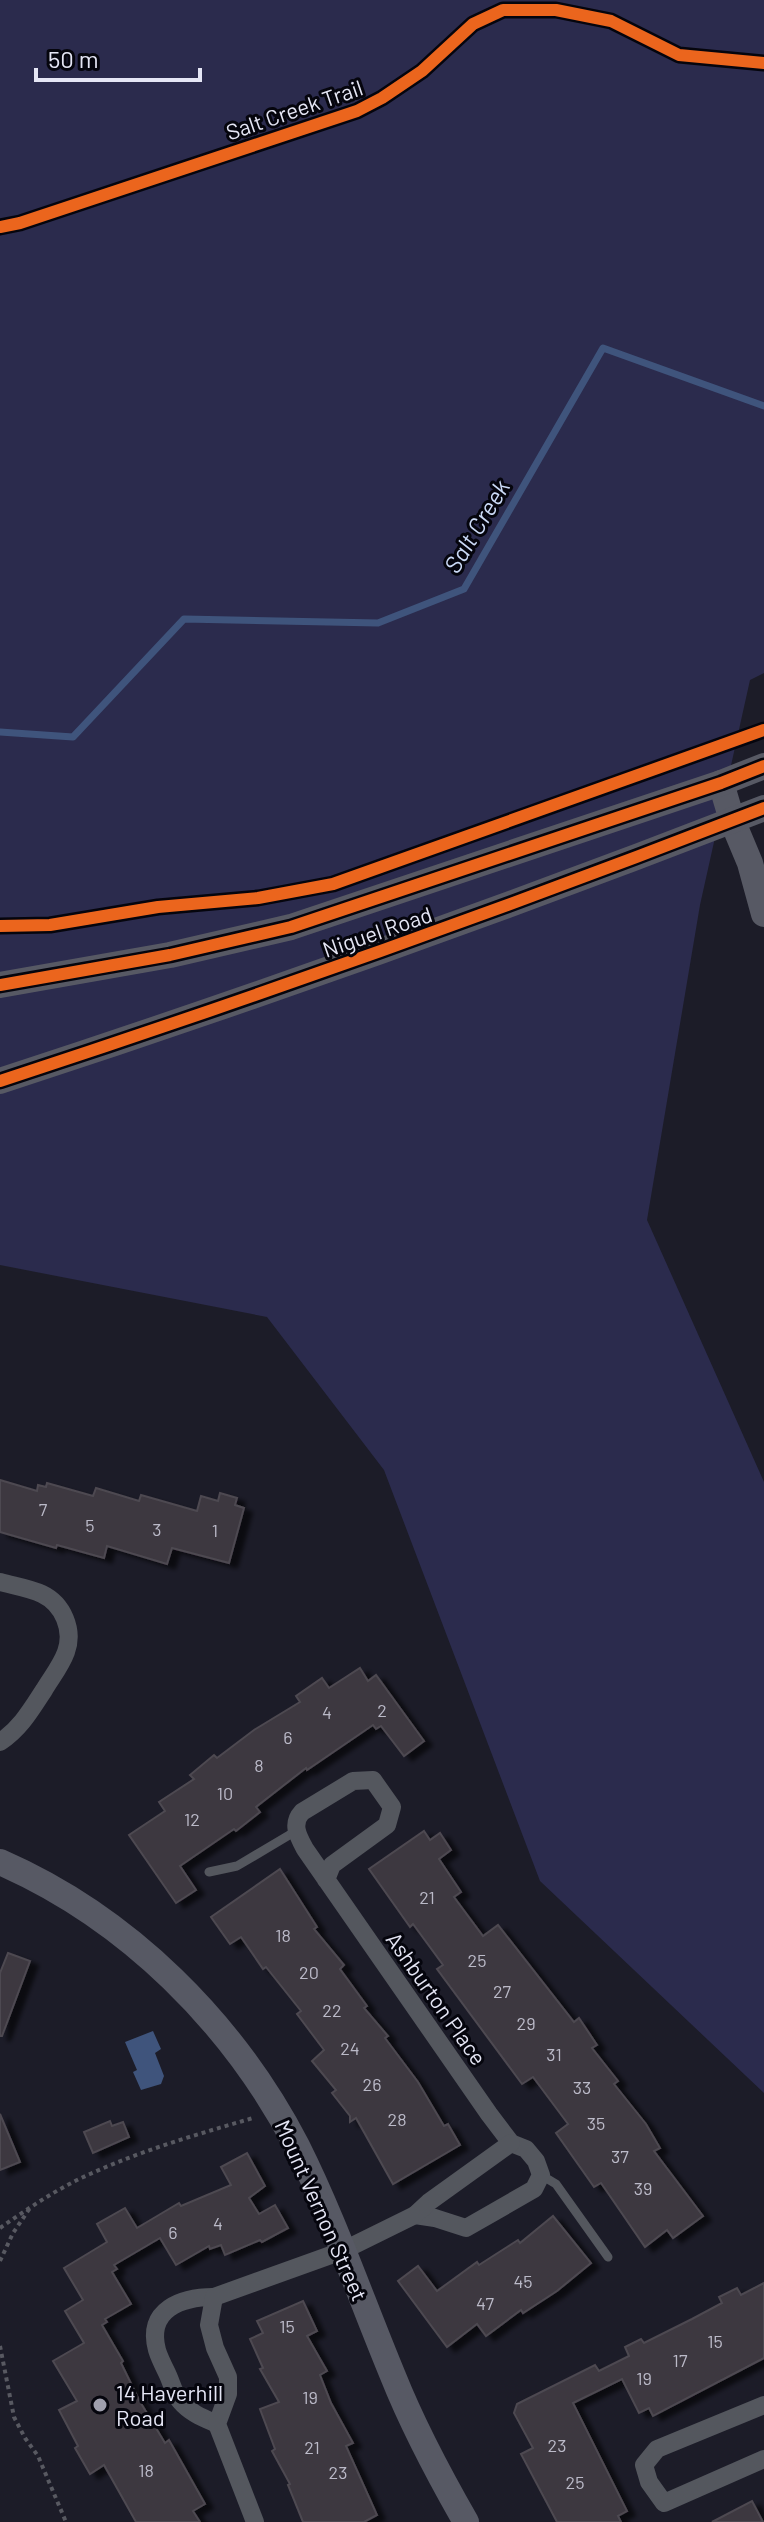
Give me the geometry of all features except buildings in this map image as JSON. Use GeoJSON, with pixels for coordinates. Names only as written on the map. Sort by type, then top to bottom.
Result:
{"type":"FeatureCollection","features":[{"type":"Feature","properties":{"kind":"main road","name":"Niguel Road"},"geometry":{"type":"LineString","coordinates":[[0,985],[170,955],[291,927],[764,766]]}},
{"type":"Feature","properties":{"kind":"main road"},"geometry":{"type":"LineString","coordinates":[[721,783],[750,863],[764,914]]}},
{"type":"Feature","properties":{"kind":"main road","name":"Niguel Road"},"geometry":{"type":"LineString","coordinates":[[0,1081],[196,1017],[415,939],[764,808]]}},
{"type":"Feature","properties":{"kind":"main road","name":"Mount Vernon Street"},"geometry":{"type":"LineString","coordinates":[[0,1862],[45,1884],[146,1954],[219,2028],[247,2065],[279,2113],[319,2194],[401,2393],[427,2450],[466,2522]]}},
{"type":"Feature","properties":{"kind":"street"},"geometry":{"type":"LineString","coordinates":[[0,1582],[45,1595],[53,1601],[64,1616],[68,1635],[66,1654],[27,1717],[0,1742]]}},
{"type":"Feature","properties":{"kind":"street"},"geometry":{"type":"LineString","coordinates":[[296,1831],[296,1818],[302,1812],[353,1781],[373,1780],[392,1807],[387,1825],[332,1865],[326,1880]]}},
{"type":"Feature","properties":{"kind":"street","name":"Ashburton Place"},"geometry":{"type":"LineString","coordinates":[[296,1831],[326,1880],[511,2143],[526,2149],[536,2161],[541,2175]]}},
{"type":"Feature","properties":{"kind":"street"},"geometry":{"type":"LineString","coordinates":[[217,2424],[196,2415],[179,2400],[156,2349],[155,2331],[161,2316],[174,2303],[192,2297],[214,2297],[342,2251],[415,2215],[511,2143]]}},
{"type":"Feature","properties":{"kind":"street"},"geometry":{"type":"LineString","coordinates":[[415,2215],[466,2228],[534,2189],[541,2175]]}},
{"type":"Feature","properties":{"kind":"street"},"geometry":{"type":"LineString","coordinates":[[214,2297],[209,2325],[228,2377],[228,2394],[217,2424],[255,2522]]}},
{"type":"Feature","properties":{"kind":"street"},"geometry":{"type":"LineString","coordinates":[[764,2405],[657,2449],[644,2465],[649,2482],[664,2503],[764,2459]]}},
{"type":"Feature","properties":{"kind":"lane"},"geometry":{"type":"LineString","coordinates":[[209,1872],[237,1866],[296,1831]]}},
{"type":"Feature","properties":{"kind":"lane"},"geometry":{"type":"LineString","coordinates":[[541,2175],[556,2184],[608,2257]]}},
{"type":"Feature","properties":{"kind":"path"},"geometry":{"type":"LineString","coordinates":[[0,2228],[31,2206],[88,2174],[176,2140],[256,2118]]}},
{"type":"Feature","properties":{"kind":"path"},"geometry":{"type":"LineString","coordinates":[[0,2261],[13,2233],[31,2206]]}},
{"type":"Feature","properties":{"kind":"path"},"geometry":{"type":"LineString","coordinates":[[0,2346],[14,2417],[38,2456],[66,2522]]}},
{"type":"Feature","properties":{"kind":"shaded area"},"geometry":{"type":"Polygon","coordinates":[[[0,0],[764,0],[764,673],[750,680],[700,905],[647,1220],[764,1482],[764,2093],[540,1881],[384,1470],[267,1317],[0,1265],[0,0]]]}},
{"type":"Feature","properties":{"kind":"water"},"geometry":{"type":"Polygon","coordinates":[[[153,2031],[161,2049],[155,2053],[164,2076],[161,2084],[141,2090],[133,2072],[137,2070],[125,2042],[153,2031]]]}},
{"type":"Feature","properties":{"kind":"waterway","name":"Salt Creek"},"geometry":{"type":"LineString","coordinates":[[0,732],[73,737],[184,619],[378,623],[464,589],[603,348],[764,406]]}},
{"type":"Feature","properties":{"kind":"cycle path","name":"Salt Creek Trail"},"geometry":{"type":"LineString","coordinates":[[0,227],[357,111],[422,71],[473,24],[503,10],[556,10],[611,21],[679,55],[764,63]]}},
{"type":"Feature","properties":{"kind":"cycle path"},"geometry":{"type":"LineString","coordinates":[[0,926],[50,925],[158,907],[258,898],[333,884],[764,730]]}},
{"type":"Feature","properties":{"kind":"cycle path"},"geometry":{"type":"LineString","coordinates":[[0,985],[170,955],[291,927],[764,766]]}},
{"type":"Feature","properties":{"kind":"cycle path"},"geometry":{"type":"LineString","coordinates":[[0,1081],[384,950],[764,808]]}},
{"type":"Feature","properties":{"kind":"place","name":"14 Haverhill Road"},"geometry":{"type":"Point","coordinates":[100,2405]}}]}
